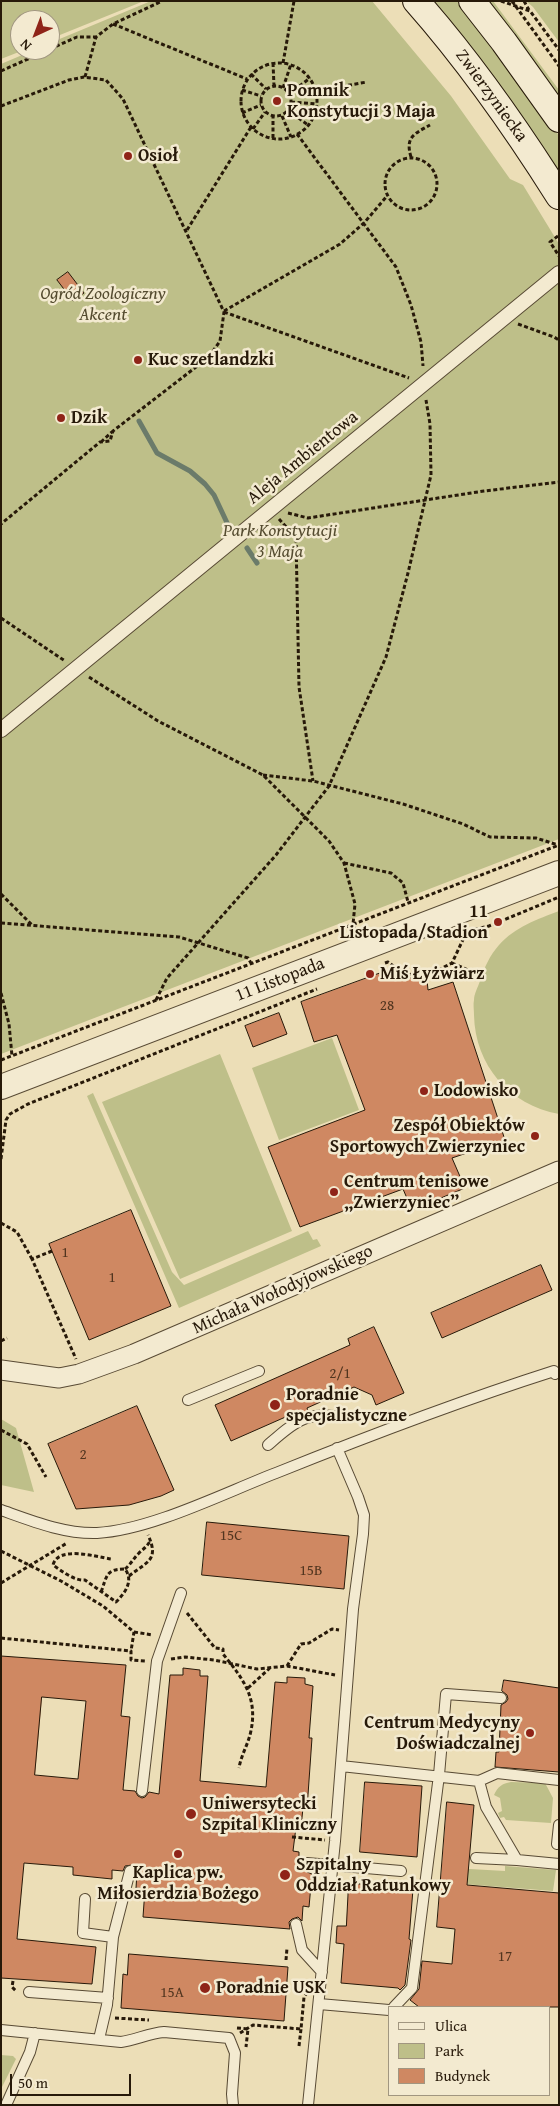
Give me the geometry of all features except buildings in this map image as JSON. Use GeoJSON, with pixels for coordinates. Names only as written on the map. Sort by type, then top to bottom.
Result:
{"type":"FeatureCollection","features":[{"type":"Feature","properties":{"kind":"main road","name":"Zwierzyniecka"},"geometry":{"type":"LineString","coordinates":[[416,1],[445,34],[491,93],[559,196]]}},
{"type":"Feature","properties":{"kind":"main road"},"geometry":{"type":"LineString","coordinates":[[472,1],[559,119]]}},
{"type":"Feature","properties":{"kind":"street","name":"Aleja Ambientowa"},"geometry":{"type":"LineString","coordinates":[[1,730],[559,273]]}},
{"type":"Feature","properties":{"kind":"street","name":"11 Listopada"},"geometry":{"type":"LineString","coordinates":[[1,1087],[559,873]]}},
{"type":"Feature","properties":{"kind":"street","name":"Michała Wołodyjowskiego"},"geometry":{"type":"LineString","coordinates":[[1,1370],[59,1378],[79,1374],[134,1354],[559,1171]]}},
{"type":"Feature","properties":{"kind":"lane"},"geometry":{"type":"LineString","coordinates":[[188,1400],[260,1371]]}},
{"type":"Feature","properties":{"kind":"lane"},"geometry":{"type":"LineString","coordinates":[[1,1510],[38,1524],[65,1530],[96,1533],[142,1525],[435,1410],[556,1371]]}},
{"type":"Feature","properties":{"kind":"lane"},"geometry":{"type":"LineString","coordinates":[[268,1445],[292,1425],[308,1417],[322,1414],[339,1417]]}},
{"type":"Feature","properties":{"kind":"lane"},"geometry":{"type":"LineString","coordinates":[[308,2105],[333,1865],[352,1631],[364,1515],[337,1448]]}},
{"type":"Feature","properties":{"kind":"lane"},"geometry":{"type":"LineString","coordinates":[[142,1791],[157,1661],[181,1593]]}},
{"type":"Feature","properties":{"kind":"lane"},"geometry":{"type":"LineString","coordinates":[[395,2006],[412,1988],[439,1775],[446,1694],[501,1698]]}},
{"type":"Feature","properties":{"kind":"lane"},"geometry":{"type":"LineString","coordinates":[[341,1766],[439,1775],[479,1781],[497,1773],[559,1780]]}},
{"type":"Feature","properties":{"kind":"lane"},"geometry":{"type":"LineString","coordinates":[[479,1781],[486,1807],[517,1860]]}},
{"type":"Feature","properties":{"kind":"lane"},"geometry":{"type":"LineString","coordinates":[[557,1844],[559,1825]]}},
{"type":"Feature","properties":{"kind":"lane"},"geometry":{"type":"LineString","coordinates":[[476,1858],[559,1864]]}},
{"type":"Feature","properties":{"kind":"lane"},"geometry":{"type":"LineString","coordinates":[[307,1863],[401,1871]]}},
{"type":"Feature","properties":{"kind":"lane"},"geometry":{"type":"LineString","coordinates":[[99,2040],[108,1998],[113,1937],[130,1871]]}},
{"type":"Feature","properties":{"kind":"lane"},"geometry":{"type":"LineString","coordinates":[[85,1899],[83,1933],[113,1937]]}},
{"type":"Feature","properties":{"kind":"lane"},"geometry":{"type":"LineString","coordinates":[[296,1924],[302,1950],[322,1972]]}},
{"type":"Feature","properties":{"kind":"lane"},"geometry":{"type":"LineString","coordinates":[[29,1992],[108,1998]]}},
{"type":"Feature","properties":{"kind":"lane"},"geometry":{"type":"LineString","coordinates":[[319,2004],[388,2010]]}},
{"type":"Feature","properties":{"kind":"lane"},"geometry":{"type":"LineString","coordinates":[[1,2030],[121,2042],[164,2032],[229,2038],[235,2053],[233,2105]]}},
{"type":"Feature","properties":{"kind":"lane"},"geometry":{"type":"LineString","coordinates":[[6,2105],[30,2052],[35,2033]]}},
{"type":"Feature","properties":{"kind":"path"},"geometry":{"type":"LineString","coordinates":[[84,77],[96,37],[113,24],[162,1]]}},
{"type":"Feature","properties":{"kind":"path"},"geometry":{"type":"LineString","coordinates":[[283,62],[294,1]]}},
{"type":"Feature","properties":{"kind":"path"},"geometry":{"type":"LineString","coordinates":[[501,1],[530,11]]}},
{"type":"Feature","properties":{"kind":"path"},"geometry":{"type":"LineString","coordinates":[[512,1],[559,66]]}},
{"type":"Feature","properties":{"kind":"path"},"geometry":{"type":"LineString","coordinates":[[524,1],[559,50]]}},
{"type":"Feature","properties":{"kind":"path"},"geometry":{"type":"LineString","coordinates":[[113,24],[247,78]]}},
{"type":"Feature","properties":{"kind":"path"},"geometry":{"type":"LineString","coordinates":[[60,45],[77,37],[96,37]]}},
{"type":"Feature","properties":{"kind":"path"},"geometry":{"type":"LineString","coordinates":[[1,71],[26,60]]}},
{"type":"Feature","properties":{"kind":"path"},"geometry":{"type":"LineString","coordinates":[[283,62],[298,68],[310,78],[316,91],[316,112],[308,125],[291,137],[273,138],[252,128],[242,113],[240,98],[247,78],[258,68],[273,63],[283,62]]}},
{"type":"Feature","properties":{"kind":"path"},"geometry":{"type":"LineString","coordinates":[[273,63],[274,86]]}},
{"type":"Feature","properties":{"kind":"path"},"geometry":{"type":"LineString","coordinates":[[283,88],[290,64]]}},
{"type":"Feature","properties":{"kind":"path"},"geometry":{"type":"LineString","coordinates":[[251,74],[266,89]]}},
{"type":"Feature","properties":{"kind":"path"},"geometry":{"type":"LineString","coordinates":[[1,106],[69,80],[84,77],[106,80],[123,99],[224,312],[220,340],[209,357],[113,431],[110,440],[100,442],[1,524]]}},
{"type":"Feature","properties":{"kind":"path"},"geometry":{"type":"LineString","coordinates":[[289,94],[310,78]]}},
{"type":"Feature","properties":{"kind":"path"},"geometry":{"type":"LineString","coordinates":[[316,91],[366,82]]}},
{"type":"Feature","properties":{"kind":"path"},"geometry":{"type":"LineString","coordinates":[[274,86],[283,88],[289,94],[291,102],[288,110],[282,116],[273,116],[265,112],[261,105],[261,96],[266,89],[274,86]]}},
{"type":"Feature","properties":{"kind":"path"},"geometry":{"type":"LineString","coordinates":[[242,90],[261,96]]}},
{"type":"Feature","properties":{"kind":"path"},"geometry":{"type":"LineString","coordinates":[[291,102],[317,104]]}},
{"type":"Feature","properties":{"kind":"path"},"geometry":{"type":"LineString","coordinates":[[242,113],[261,105]]}},
{"type":"Feature","properties":{"kind":"path"},"geometry":{"type":"LineString","coordinates":[[288,110],[308,125]]}},
{"type":"Feature","properties":{"kind":"path"},"geometry":{"type":"LineString","coordinates":[[187,231],[252,128],[265,112]]}},
{"type":"Feature","properties":{"kind":"path"},"geometry":{"type":"LineString","coordinates":[[273,116],[273,138]]}},
{"type":"Feature","properties":{"kind":"path"},"geometry":{"type":"LineString","coordinates":[[282,116],[291,137]]}},
{"type":"Feature","properties":{"kind":"path"},"geometry":{"type":"LineString","coordinates":[[411,157],[409,150],[410,140],[414,134],[430,125]]}},
{"type":"Feature","properties":{"kind":"path"},"geometry":{"type":"LineString","coordinates":[[156,1000],[167,978],[276,855],[329,786],[386,658],[431,475],[430,424],[421,342],[411,305],[396,267],[297,134]]}},
{"type":"Feature","properties":{"kind":"path"},"geometry":{"type":"LineString","coordinates":[[411,157],[428,164],[436,173],[438,185],[435,196],[428,206],[417,211],[405,210],[394,205],[387,196],[384,184],[387,172],[395,163],[411,157]]}},
{"type":"Feature","properties":{"kind":"path"},"geometry":{"type":"LineString","coordinates":[[224,312],[340,244],[364,223],[387,196]]}},
{"type":"Feature","properties":{"kind":"path"},"geometry":{"type":"LineString","coordinates":[[558,236],[550,242],[559,256]]}},
{"type":"Feature","properties":{"kind":"path"},"geometry":{"type":"LineString","coordinates":[[224,312],[424,383]]}},
{"type":"Feature","properties":{"kind":"path"},"geometry":{"type":"LineString","coordinates":[[503,318],[559,340]]}},
{"type":"Feature","properties":{"kind":"path"},"geometry":{"type":"LineString","coordinates":[[271,509],[308,518],[484,491],[559,482]]}},
{"type":"Feature","properties":{"kind":"path"},"geometry":{"type":"LineString","coordinates":[[271,509],[296,538],[299,687],[313,782]]}},
{"type":"Feature","properties":{"kind":"path"},"geometry":{"type":"LineString","coordinates":[[1,618],[158,721],[263,775],[329,841],[344,863],[355,904],[353,924],[362,948]]}},
{"type":"Feature","properties":{"kind":"path"},"geometry":{"type":"LineString","coordinates":[[1,1060],[559,845],[536,838],[490,837],[463,824],[402,804],[313,782],[263,775]]}},
{"type":"Feature","properties":{"kind":"path"},"geometry":{"type":"LineString","coordinates":[[344,863],[391,873],[403,884],[408,902]]}},
{"type":"Feature","properties":{"kind":"path"},"geometry":{"type":"LineString","coordinates":[[1,894],[32,925]]}},
{"type":"Feature","properties":{"kind":"path"},"geometry":{"type":"LineString","coordinates":[[379,964],[388,962],[412,975],[427,976],[452,963],[467,931],[489,926],[559,897]]}},
{"type":"Feature","properties":{"kind":"path"},"geometry":{"type":"LineString","coordinates":[[1,922],[179,937],[248,958],[252,963],[259,965]]}},
{"type":"Feature","properties":{"kind":"path"},"geometry":{"type":"LineString","coordinates":[[452,963],[468,970]]}},
{"type":"Feature","properties":{"kind":"path"},"geometry":{"type":"LineString","coordinates":[[1,1159],[3,1125],[10,1114],[28,1104],[318,988]]}},
{"type":"Feature","properties":{"kind":"path"},"geometry":{"type":"LineString","coordinates":[[1,993],[9,1024],[12,1056]]}},
{"type":"Feature","properties":{"kind":"path"},"geometry":{"type":"LineString","coordinates":[[1,1222],[17,1232],[32,1260],[76,1359]]}},
{"type":"Feature","properties":{"kind":"path"},"geometry":{"type":"LineString","coordinates":[[32,1260],[52,1251]]}},
{"type":"Feature","properties":{"kind":"path"},"geometry":{"type":"LineString","coordinates":[[1,1341],[7,1338]]}},
{"type":"Feature","properties":{"kind":"path"},"geometry":{"type":"LineString","coordinates":[[1,1430],[27,1444],[46,1477]]}},
{"type":"Feature","properties":{"kind":"path"},"geometry":{"type":"LineString","coordinates":[[1,1583],[86,1532]]}},
{"type":"Feature","properties":{"kind":"path"},"geometry":{"type":"LineString","coordinates":[[101,1592],[109,1573],[112,1570],[125,1569],[134,1562],[137,1556],[147,1548],[150,1540],[152,1556],[147,1564],[128,1576]]}},
{"type":"Feature","properties":{"kind":"path"},"geometry":{"type":"LineString","coordinates":[[1,1551],[103,1606],[134,1632],[165,1638]]}},
{"type":"Feature","properties":{"kind":"path"},"geometry":{"type":"LineString","coordinates":[[111,1559],[95,1555],[62,1555],[54,1561],[53,1565],[79,1581],[85,1580],[116,1602],[128,1589],[128,1576],[125,1569]]}},
{"type":"Feature","properties":{"kind":"path"},"geometry":{"type":"LineString","coordinates":[[175,1610],[190,1613],[215,1648],[223,1649],[223,1654],[248,1688],[252,1705],[250,1732],[239,1768]]}},
{"type":"Feature","properties":{"kind":"path"},"geometry":{"type":"LineString","coordinates":[[287,1666],[301,1644],[309,1643],[332,1629],[352,1631]]}},
{"type":"Feature","properties":{"kind":"path"},"geometry":{"type":"LineString","coordinates":[[134,1632],[131,1660],[157,1661],[186,1657],[257,1669],[287,1666],[310,1668],[349,1678]]}},
{"type":"Feature","properties":{"kind":"path"},"geometry":{"type":"LineString","coordinates":[[1,1638],[131,1651]]}},
{"type":"Feature","properties":{"kind":"path"},"geometry":{"type":"LineString","coordinates":[[248,1688],[270,1667]]}},
{"type":"Feature","properties":{"kind":"path"},"geometry":{"type":"LineString","coordinates":[[292,1837],[335,1841]]}},
{"type":"Feature","properties":{"kind":"path"},"geometry":{"type":"LineString","coordinates":[[286,1948],[286,1960]]}},
{"type":"Feature","properties":{"kind":"path"},"geometry":{"type":"LineString","coordinates":[[229,2038],[253,2025],[301,2029],[304,1997]]}},
{"type":"Feature","properties":{"kind":"green space"},"geometry":{"type":"Polygon","coordinates":[[[1,1],[144,1],[60,35],[60,10],[10,10],[10,55],[1,59],[1,1]]]}},
{"type":"Feature","properties":{"kind":"green space","name":"Park Konstytucji 3 Maja"},"geometry":{"type":"Polygon","coordinates":[[[151,1],[372,1],[451,96],[510,179],[523,185],[559,244],[559,839],[1,1054],[1,64],[10,60],[60,60],[60,39],[151,1]]]}},
{"type":"Feature","properties":{"kind":"green space"},"geometry":{"type":"Polygon","coordinates":[[[429,1],[459,1],[536,100],[559,136],[559,181],[429,1]]]}},
{"type":"Feature","properties":{"kind":"green space"},"geometry":{"type":"Polygon","coordinates":[[[485,1],[493,1],[559,90],[559,101],[485,1]]]}},
{"type":"Feature","properties":{"kind":"green space"},"geometry":{"type":"Polygon","coordinates":[[[526,1],[559,1],[559,42],[533,7],[526,1]]]}},
{"type":"Feature","properties":{"kind":"green space"},"geometry":{"type":"Polygon","coordinates":[[[559,911],[559,1114],[525,1102],[510,1092],[498,1080],[488,1066],[476,1033],[474,998],[485,967],[499,945],[519,928],[559,911]]]}},
{"type":"Feature","properties":{"kind":"green space"},"geometry":{"type":"Polygon","coordinates":[[[332,1038],[359,1110],[279,1140],[252,1068],[332,1038]]]}},
{"type":"Feature","properties":{"kind":"green space"},"geometry":{"type":"Polygon","coordinates":[[[220,1054],[292,1231],[180,1279],[102,1102],[220,1054]]]}},
{"type":"Feature","properties":{"kind":"green space"},"geometry":{"type":"Polygon","coordinates":[[[93,1093],[172,1272],[184,1285],[308,1231],[313,1240],[317,1239],[321,1246],[179,1308],[87,1096],[93,1093]]]}},
{"type":"Feature","properties":{"kind":"green space"},"geometry":{"type":"Polygon","coordinates":[[[1,1419],[16,1428],[34,1492],[1,1485],[1,1419]]]}},
{"type":"Feature","properties":{"kind":"green space"},"geometry":{"type":"Polygon","coordinates":[[[511,1782],[545,1783],[553,1798],[551,1823],[500,1818],[498,1813],[502,1811],[500,1798],[494,1795],[497,1789],[511,1782]]]}},
{"type":"Feature","properties":{"kind":"green space"},"geometry":{"type":"Polygon","coordinates":[[[505,1866],[556,1870],[553,1891],[451,1883],[452,1868],[505,1871],[505,1866]]]}},
{"type":"Feature","properties":{"kind":"green space"},"geometry":{"type":"Polygon","coordinates":[[[1,2055],[13,2056],[16,2059],[1,2089],[1,2055]]]}},
{"type":"Feature","properties":{"kind":"waterway"},"geometry":{"type":"LineString","coordinates":[[139,421],[157,453],[190,471],[205,484],[214,495],[229,527]]}},
{"type":"Feature","properties":{"kind":"waterway"},"geometry":{"type":"LineString","coordinates":[[247,548],[257,563]]}},
{"type":"Feature","properties":{"kind":"place","name":"Pomnik Konstytucji 3 Maja"},"geometry":{"type":"Point","coordinates":[277,101]}},
{"type":"Feature","properties":{"kind":"place","name":"Osioł"},"geometry":{"type":"Point","coordinates":[128,156]}},
{"type":"Feature","properties":{"kind":"place","name":"Kuc szetlandzki"},"geometry":{"type":"Point","coordinates":[138,360]}},
{"type":"Feature","properties":{"kind":"place","name":"Dzik"},"geometry":{"type":"Point","coordinates":[61,418]}},
{"type":"Feature","properties":{"kind":"place","name":"11 Listopada/Stadion"},"geometry":{"type":"Point","coordinates":[498,922]}},
{"type":"Feature","properties":{"kind":"place","name":"Miś Łyżwiarz"},"geometry":{"type":"Point","coordinates":[370,974]}},
{"type":"Feature","properties":{"kind":"place","name":"Lodowisko"},"geometry":{"type":"Point","coordinates":[424,1091]}},
{"type":"Feature","properties":{"kind":"place","name":"Zespół Obiektów Sportowych Zwierzyniec"},"geometry":{"type":"Point","coordinates":[535,1136]}},
{"type":"Feature","properties":{"kind":"place","name":"Centrum tenisowe „Zwierzyniec”"},"geometry":{"type":"Point","coordinates":[334,1192]}},
{"type":"Feature","properties":{"kind":"place","name":"Poradnie specjalistyczne"},"geometry":{"type":"Point","coordinates":[275,1405]}},
{"type":"Feature","properties":{"kind":"place","name":"Centrum Medycyny Doświadczalnej"},"geometry":{"type":"Point","coordinates":[530,1733]}},
{"type":"Feature","properties":{"kind":"place","name":"Uniwersytecki Szpital Kliniczny"},"geometry":{"type":"Point","coordinates":[191,1814]}},
{"type":"Feature","properties":{"kind":"place","name":"Kaplica pw. Miłosierdzia Bożego"},"geometry":{"type":"Point","coordinates":[178,1854]}},
{"type":"Feature","properties":{"kind":"place","name":"Szpitalny Oddział Ratunkowy"},"geometry":{"type":"Point","coordinates":[285,1875]}},
{"type":"Feature","properties":{"kind":"place","name":"Poradnie USK"},"geometry":{"type":"Point","coordinates":[205,1988]}},
{"type":"Feature","properties":{"kind":"park label","name":"Ogród Zoologiczny Akcent"},"geometry":{"type":"Point","coordinates":[103,304]}}]}
